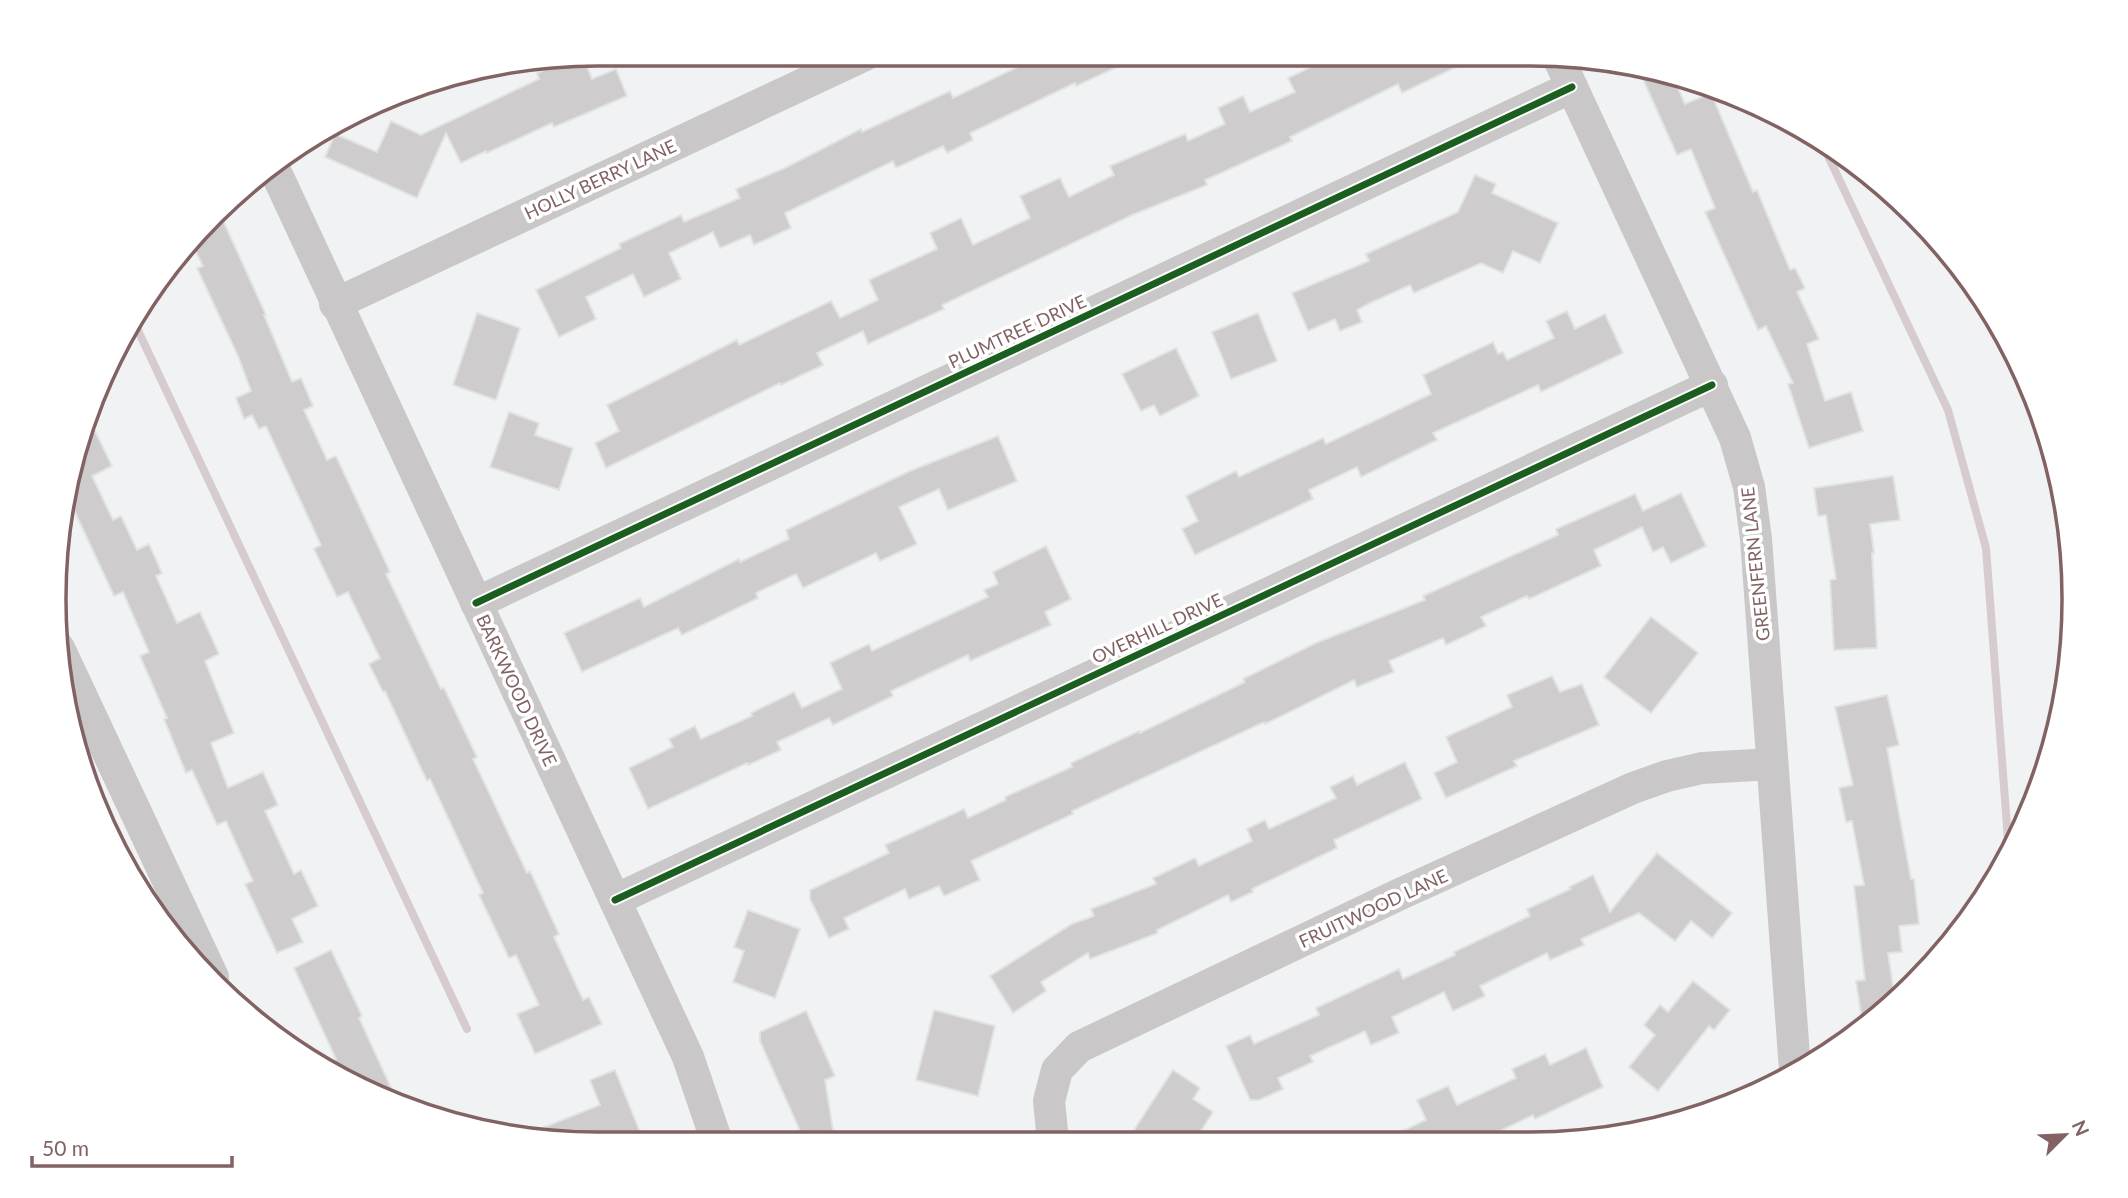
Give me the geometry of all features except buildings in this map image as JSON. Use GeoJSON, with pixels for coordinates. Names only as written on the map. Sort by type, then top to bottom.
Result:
{"type":"FeatureCollection","features":[{"type":"Feature","properties":{"kind":"street","name":"HOLLY BERRY LANE"},"geometry":{"type":"LineString","coordinates":[[335,304],[842,66]]}},
{"type":"Feature","properties":{"kind":"street","name":"GREENFERN LANE"},"geometry":{"type":"LineString","coordinates":[[1563,68],[1712,385],[1735,438],[1749,487],[1756,539],[1794,1060]]}},
{"type":"Feature","properties":{"kind":"street","name":"PLUMTREE DRIVE"},"geometry":{"type":"LineString","coordinates":[[476,603],[1572,87]]}},
{"type":"Feature","properties":{"kind":"street","name":"BARKWOOD DRIVE"},"geometry":{"type":"LineString","coordinates":[[277,175],[688,1057],[714,1132]]}},
{"type":"Feature","properties":{"kind":"street","name":"OVERHILL DRIVE"},"geometry":{"type":"LineString","coordinates":[[615,900],[1712,385]]}},
{"type":"Feature","properties":{"kind":"street"},"geometry":{"type":"LineString","coordinates":[[73,680],[202,953]]}},
{"type":"Feature","properties":{"kind":"street","name":"FRUITWOOD LANE"},"geometry":{"type":"LineString","coordinates":[[1052,1132],[1049,1101],[1057,1070],[1079,1047],[1633,788],[1702,768],[1772,764]]}},
{"type":"Feature","properties":{"kind":"waterway"},"geometry":{"type":"LineString","coordinates":[[1830,160],[1948,410],[1986,548],[2008,834]]}},
{"type":"Feature","properties":{"kind":"waterway"},"geometry":{"type":"LineString","coordinates":[[139,332],[467,1029]]}},
{"type":"Feature","properties":{"kind":"cycle path"},"geometry":{"type":"LineString","coordinates":[[476,603],[1572,87]]}},
{"type":"Feature","properties":{"kind":"cycle path"},"geometry":{"type":"LineString","coordinates":[[615,900],[1712,385]]}}]}
